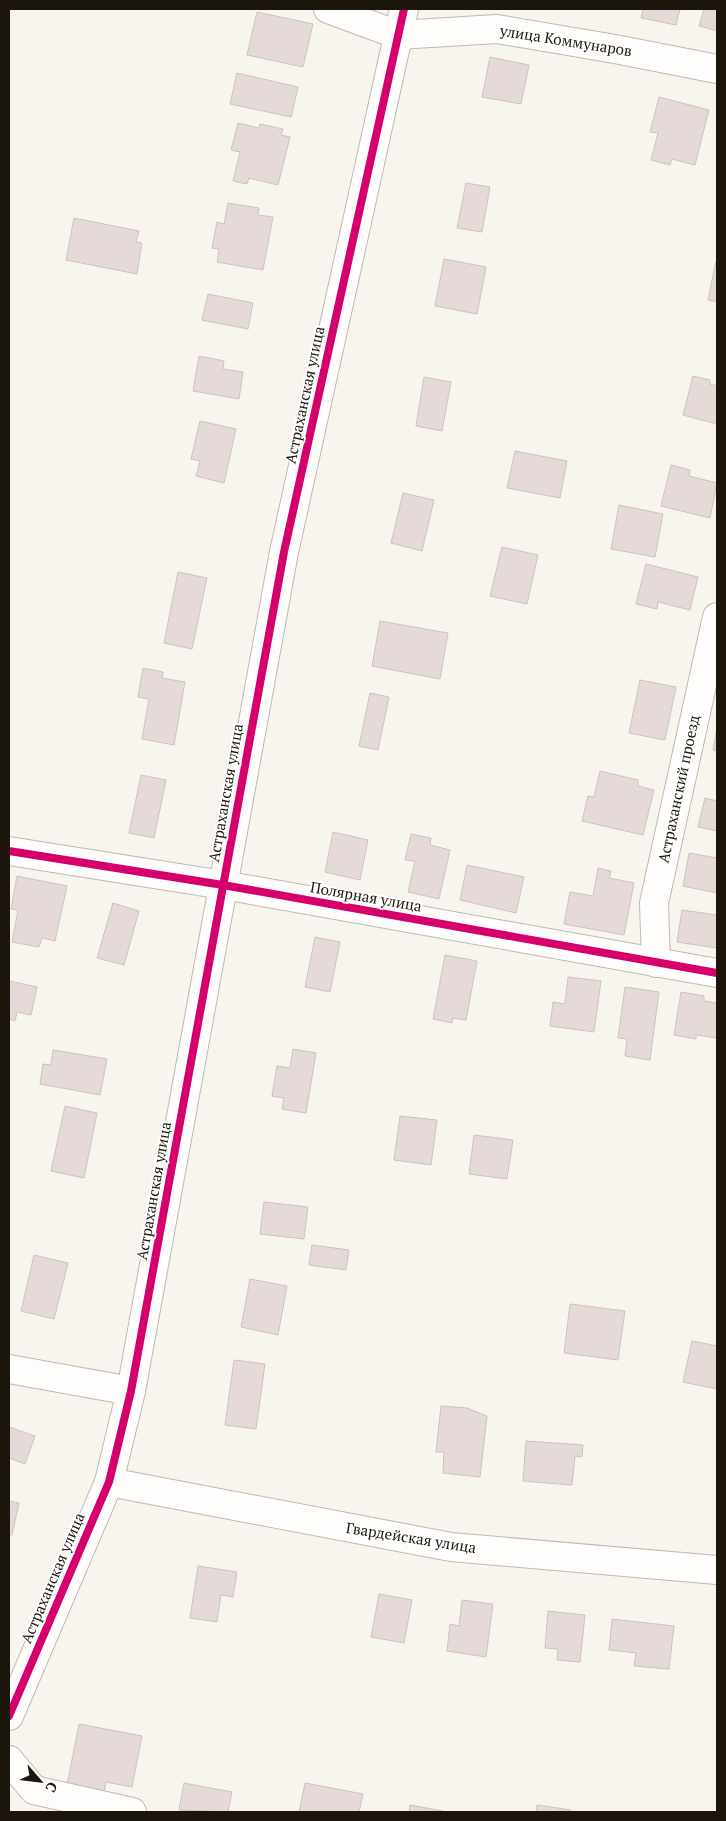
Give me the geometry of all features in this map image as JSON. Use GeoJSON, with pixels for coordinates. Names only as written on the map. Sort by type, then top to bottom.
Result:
{"type":"FeatureCollection","features":[{"type":"Feature","properties":{"kind":"street","name":"улица Коммунаров"},"geometry":{"type":"LineString","coordinates":[[328,9],[398,35],[497,29],[717,69]]}},
{"type":"Feature","properties":{"kind":"street","name":"Астраханская улица"},"geometry":{"type":"LineString","coordinates":[[9,1716],[109,1482],[131,1391],[284,552],[404,9]]}},
{"type":"Feature","properties":{"kind":"street","name":"Астраханский проезд"},"geometry":{"type":"LineString","coordinates":[[656,962],[654,903],[717,617]]}},
{"type":"Feature","properties":{"kind":"street","name":"Полярная улица"},"geometry":{"type":"LineString","coordinates":[[9,851],[223,885],[717,973]]}},
{"type":"Feature","properties":{"kind":"street"},"geometry":{"type":"LineString","coordinates":[[9,1369],[131,1391]]}},
{"type":"Feature","properties":{"kind":"street","name":"Гвардейская улица"},"geometry":{"type":"LineString","coordinates":[[109,1482],[451,1547],[717,1570]]}},
{"type":"Feature","properties":{"kind":"street"},"geometry":{"type":"LineString","coordinates":[[9,1760],[34,1790],[132,1812]]}},
{"type":"Feature","properties":{"kind":"building"},"geometry":{"type":"Polygon","coordinates":[[[643,9],[680,9],[676,25],[641,18],[643,9]]]}},
{"type":"Feature","properties":{"kind":"building"},"geometry":{"type":"Polygon","coordinates":[[[704,9],[717,9],[717,31],[699,26],[704,9]]]}},
{"type":"Feature","properties":{"kind":"building"},"geometry":{"type":"Polygon","coordinates":[[[257,12],[313,24],[303,67],[247,55],[257,12]]]}},
{"type":"Feature","properties":{"kind":"building"},"geometry":{"type":"Polygon","coordinates":[[[490,57],[529,65],[521,104],[482,97],[490,57]]]}},
{"type":"Feature","properties":{"kind":"building"},"geometry":{"type":"Polygon","coordinates":[[[237,73],[298,87],[291,117],[230,104],[237,73]]]}},
{"type":"Feature","properties":{"kind":"building"},"geometry":{"type":"Polygon","coordinates":[[[659,97],[709,110],[695,165],[672,159],[670,165],[651,160],[658,133],[650,132],[659,97]]]}},
{"type":"Feature","properties":{"kind":"building"},"geometry":{"type":"Polygon","coordinates":[[[238,123],[259,128],[260,124],[283,129],[281,135],[290,137],[278,185],[249,178],[247,184],[233,181],[240,152],[231,150],[238,123]]]}},
{"type":"Feature","properties":{"kind":"building"},"geometry":{"type":"Polygon","coordinates":[[[466,183],[490,187],[482,232],[457,228],[466,183]]]}},
{"type":"Feature","properties":{"kind":"building"},"geometry":{"type":"Polygon","coordinates":[[[228,203],[259,208],[258,215],[273,217],[263,270],[217,262],[219,249],[212,248],[217,222],[224,224],[228,203]]]}},
{"type":"Feature","properties":{"kind":"building"},"geometry":{"type":"Polygon","coordinates":[[[74,218],[139,231],[136,242],[142,243],[137,274],[66,260],[74,218]]]}},
{"type":"Feature","properties":{"kind":"building"},"geometry":{"type":"Polygon","coordinates":[[[444,259],[486,267],[477,314],[435,306],[444,259]]]}},
{"type":"Feature","properties":{"kind":"building"},"geometry":{"type":"Polygon","coordinates":[[[717,261],[717,302],[708,300],[717,261]]]}},
{"type":"Feature","properties":{"kind":"building"},"geometry":{"type":"Polygon","coordinates":[[[208,294],[253,303],[248,329],[202,320],[208,294]]]}},
{"type":"Feature","properties":{"kind":"building"},"geometry":{"type":"Polygon","coordinates":[[[199,356],[224,361],[223,369],[243,372],[239,399],[193,391],[199,356]]]}},
{"type":"Feature","properties":{"kind":"building"},"geometry":{"type":"Polygon","coordinates":[[[693,376],[710,380],[710,384],[717,386],[717,424],[683,415],[693,376]]]}},
{"type":"Feature","properties":{"kind":"building"},"geometry":{"type":"Polygon","coordinates":[[[424,377],[451,382],[442,431],[416,426],[424,377]]]}},
{"type":"Feature","properties":{"kind":"building"},"geometry":{"type":"Polygon","coordinates":[[[200,421],[236,429],[224,483],[196,476],[200,461],[191,459],[200,421]]]}},
{"type":"Feature","properties":{"kind":"building"},"geometry":{"type":"Polygon","coordinates":[[[515,451],[567,461],[560,498],[507,488],[515,451]]]}},
{"type":"Feature","properties":{"kind":"building"},"geometry":{"type":"Polygon","coordinates":[[[671,465],[690,470],[689,476],[717,483],[710,518],[661,506],[671,465]]]}},
{"type":"Feature","properties":{"kind":"building"},"geometry":{"type":"Polygon","coordinates":[[[403,493],[434,500],[422,551],[391,543],[403,493]]]}},
{"type":"Feature","properties":{"kind":"building"},"geometry":{"type":"Polygon","coordinates":[[[619,505],[663,514],[655,557],[611,549],[619,505]]]}},
{"type":"Feature","properties":{"kind":"building"},"geometry":{"type":"Polygon","coordinates":[[[502,547],[538,555],[527,604],[490,596],[502,547]]]}},
{"type":"Feature","properties":{"kind":"building"},"geometry":{"type":"Polygon","coordinates":[[[646,564],[698,577],[690,610],[658,602],[657,609],[636,604],[646,564]]]}},
{"type":"Feature","properties":{"kind":"building"},"geometry":{"type":"Polygon","coordinates":[[[178,572],[207,578],[192,649],[164,643],[178,572]]]}},
{"type":"Feature","properties":{"kind":"building"},"geometry":{"type":"Polygon","coordinates":[[[380,621],[448,633],[440,679],[372,666],[380,621]]]}},
{"type":"Feature","properties":{"kind":"building"},"geometry":{"type":"Polygon","coordinates":[[[143,668],[163,672],[162,678],[185,682],[174,745],[142,739],[149,699],[138,697],[143,668]]]}},
{"type":"Feature","properties":{"kind":"building"},"geometry":{"type":"Polygon","coordinates":[[[640,680],[676,687],[665,740],[629,733],[640,680]]]}},
{"type":"Feature","properties":{"kind":"building"},"geometry":{"type":"Polygon","coordinates":[[[370,693],[389,697],[378,750],[359,746],[370,693]]]}},
{"type":"Feature","properties":{"kind":"building"},"geometry":{"type":"Polygon","coordinates":[[[717,727],[717,751],[713,750],[717,727]]]}},
{"type":"Feature","properties":{"kind":"building"},"geometry":{"type":"Polygon","coordinates":[[[600,771],[638,780],[638,786],[654,790],[643,835],[582,821],[588,796],[594,797],[600,771]]]}},
{"type":"Feature","properties":{"kind":"building"},"geometry":{"type":"Polygon","coordinates":[[[141,775],[166,780],[154,838],[129,833],[141,775]]]}},
{"type":"Feature","properties":{"kind":"building"},"geometry":{"type":"Polygon","coordinates":[[[705,798],[717,801],[717,831],[698,827],[705,798]]]}},
{"type":"Feature","properties":{"kind":"building"},"geometry":{"type":"Polygon","coordinates":[[[333,832],[368,840],[360,880],[325,872],[333,832]]]}},
{"type":"Feature","properties":{"kind":"building"},"geometry":{"type":"Polygon","coordinates":[[[411,834],[431,838],[430,845],[450,850],[439,899],[408,892],[415,861],[405,860],[411,834]]]}},
{"type":"Feature","properties":{"kind":"building"},"geometry":{"type":"Polygon","coordinates":[[[689,853],[717,858],[717,893],[683,886],[689,853]]]}},
{"type":"Feature","properties":{"kind":"building"},"geometry":{"type":"Polygon","coordinates":[[[467,865],[524,877],[516,913],[460,900],[467,865]]]}},
{"type":"Feature","properties":{"kind":"building"},"geometry":{"type":"Polygon","coordinates":[[[598,868],[611,871],[609,878],[634,883],[624,935],[564,924],[570,892],[593,896],[598,868]]]}},
{"type":"Feature","properties":{"kind":"building"},"geometry":{"type":"Polygon","coordinates":[[[17,876],[67,886],[55,941],[42,938],[39,947],[12,942],[18,910],[11,909],[17,876]]]}},
{"type":"Feature","properties":{"kind":"building"},"geometry":{"type":"Polygon","coordinates":[[[113,903],[139,911],[124,965],[97,958],[113,903]]]}},
{"type":"Feature","properties":{"kind":"building"},"geometry":{"type":"Polygon","coordinates":[[[682,910],[717,915],[717,948],[677,942],[682,910]]]}},
{"type":"Feature","properties":{"kind":"building"},"geometry":{"type":"Polygon","coordinates":[[[315,937],[340,942],[330,992],[305,987],[315,937]]]}},
{"type":"Feature","properties":{"kind":"building"},"geometry":{"type":"Polygon","coordinates":[[[445,955],[477,961],[466,1020],[453,1018],[452,1023],[433,1019],[445,955]]]}},
{"type":"Feature","properties":{"kind":"building"},"geometry":{"type":"Polygon","coordinates":[[[568,977],[601,981],[594,1032],[550,1026],[553,1002],[565,1004],[568,977]]]}},
{"type":"Feature","properties":{"kind":"building"},"geometry":{"type":"Polygon","coordinates":[[[9,981],[37,987],[31,1015],[17,1012],[15,1021],[9,1019],[9,981]]]}},
{"type":"Feature","properties":{"kind":"building"},"geometry":{"type":"Polygon","coordinates":[[[625,987],[659,992],[650,1060],[625,1056],[627,1039],[618,1038],[625,987]]]}},
{"type":"Feature","properties":{"kind":"building"},"geometry":{"type":"Polygon","coordinates":[[[681,992],[704,996],[704,1001],[717,1003],[717,1038],[696,1035],[696,1039],[674,1035],[681,992]]]}},
{"type":"Feature","properties":{"kind":"building"},"geometry":{"type":"Polygon","coordinates":[[[293,1049],[316,1053],[306,1113],[282,1109],[284,1098],[272,1096],[277,1066],[290,1068],[293,1049]]]}},
{"type":"Feature","properties":{"kind":"building"},"geometry":{"type":"Polygon","coordinates":[[[53,1050],[107,1059],[100,1095],[40,1084],[43,1064],[51,1065],[53,1050]]]}},
{"type":"Feature","properties":{"kind":"building"},"geometry":{"type":"Polygon","coordinates":[[[65,1106],[97,1113],[84,1178],[51,1171],[65,1106]]]}},
{"type":"Feature","properties":{"kind":"building"},"geometry":{"type":"Polygon","coordinates":[[[400,1116],[437,1120],[431,1165],[394,1160],[400,1116]]]}},
{"type":"Feature","properties":{"kind":"building"},"geometry":{"type":"Polygon","coordinates":[[[474,1135],[513,1140],[507,1179],[469,1174],[474,1135]]]}},
{"type":"Feature","properties":{"kind":"building"},"geometry":{"type":"Polygon","coordinates":[[[264,1202],[308,1207],[304,1239],[260,1234],[264,1202]]]}},
{"type":"Feature","properties":{"kind":"building"},"geometry":{"type":"Polygon","coordinates":[[[312,1245],[349,1250],[346,1270],[309,1265],[312,1245]]]}},
{"type":"Feature","properties":{"kind":"building"},"geometry":{"type":"Polygon","coordinates":[[[34,1255],[68,1263],[54,1319],[21,1311],[34,1255]]]}},
{"type":"Feature","properties":{"kind":"building"},"geometry":{"type":"Polygon","coordinates":[[[250,1279],[287,1286],[278,1335],[241,1327],[250,1279]]]}},
{"type":"Feature","properties":{"kind":"building"},"geometry":{"type":"Polygon","coordinates":[[[570,1304],[625,1311],[618,1360],[564,1353],[570,1304]]]}},
{"type":"Feature","properties":{"kind":"building"},"geometry":{"type":"Polygon","coordinates":[[[692,1341],[717,1346],[717,1389],[683,1382],[692,1341]]]}},
{"type":"Feature","properties":{"kind":"building"},"geometry":{"type":"Polygon","coordinates":[[[234,1360],[265,1364],[256,1429],[225,1425],[234,1360]]]}},
{"type":"Feature","properties":{"kind":"building"},"geometry":{"type":"Polygon","coordinates":[[[441,1406],[467,1408],[487,1416],[480,1477],[443,1473],[444,1452],[436,1452],[441,1406]]]}},
{"type":"Feature","properties":{"kind":"building"},"geometry":{"type":"Polygon","coordinates":[[[9,1427],[35,1436],[25,1464],[9,1458],[9,1427]]]}},
{"type":"Feature","properties":{"kind":"building"},"geometry":{"type":"Polygon","coordinates":[[[526,1441],[583,1445],[582,1457],[575,1456],[572,1485],[523,1481],[526,1441]]]}},
{"type":"Feature","properties":{"kind":"building"},"geometry":{"type":"Polygon","coordinates":[[[9,1501],[19,1503],[12,1535],[9,1535],[9,1501]]]}},
{"type":"Feature","properties":{"kind":"building"},"geometry":{"type":"Polygon","coordinates":[[[198,1566],[237,1572],[233,1597],[221,1595],[217,1622],[190,1618],[198,1566]]]}},
{"type":"Feature","properties":{"kind":"building"},"geometry":{"type":"Polygon","coordinates":[[[379,1594],[412,1600],[404,1643],[371,1637],[379,1594]]]}},
{"type":"Feature","properties":{"kind":"building"},"geometry":{"type":"Polygon","coordinates":[[[462,1600],[493,1604],[486,1657],[447,1651],[450,1624],[459,1626],[462,1600]]]}},
{"type":"Feature","properties":{"kind":"building"},"geometry":{"type":"Polygon","coordinates":[[[548,1611],[585,1615],[580,1662],[557,1660],[558,1649],[545,1648],[548,1611]]]}},
{"type":"Feature","properties":{"kind":"building"},"geometry":{"type":"Polygon","coordinates":[[[612,1619],[674,1626],[669,1669],[634,1666],[636,1653],[609,1650],[612,1619]]]}},
{"type":"Feature","properties":{"kind":"building"},"geometry":{"type":"Polygon","coordinates":[[[79,1724],[142,1736],[132,1787],[106,1782],[104,1792],[67,1785],[79,1724]]]}},
{"type":"Feature","properties":{"kind":"building"},"geometry":{"type":"Polygon","coordinates":[[[184,1783],[232,1792],[228,1812],[179,1810],[184,1783]]]}},
{"type":"Feature","properties":{"kind":"building"},"geometry":{"type":"Polygon","coordinates":[[[305,1783],[363,1794],[359,1812],[299,1812],[305,1783]]]}},
{"type":"Feature","properties":{"kind":"building"},"geometry":{"type":"Polygon","coordinates":[[[410,1805],[443,1811],[443,1812],[409,1812],[410,1805]]]}},
{"type":"Feature","properties":{"kind":"building"},"geometry":{"type":"Polygon","coordinates":[[[537,1805],[571,1810],[571,1812],[536,1812],[537,1805]]]}},
{"type":"Feature","properties":{"kind":"cycle path"},"geometry":{"type":"LineString","coordinates":[[9,1716],[109,1482],[131,1391],[284,552],[404,9]]}},
{"type":"Feature","properties":{"kind":"cycle path"},"geometry":{"type":"LineString","coordinates":[[9,851],[223,885],[717,973]]}}]}
